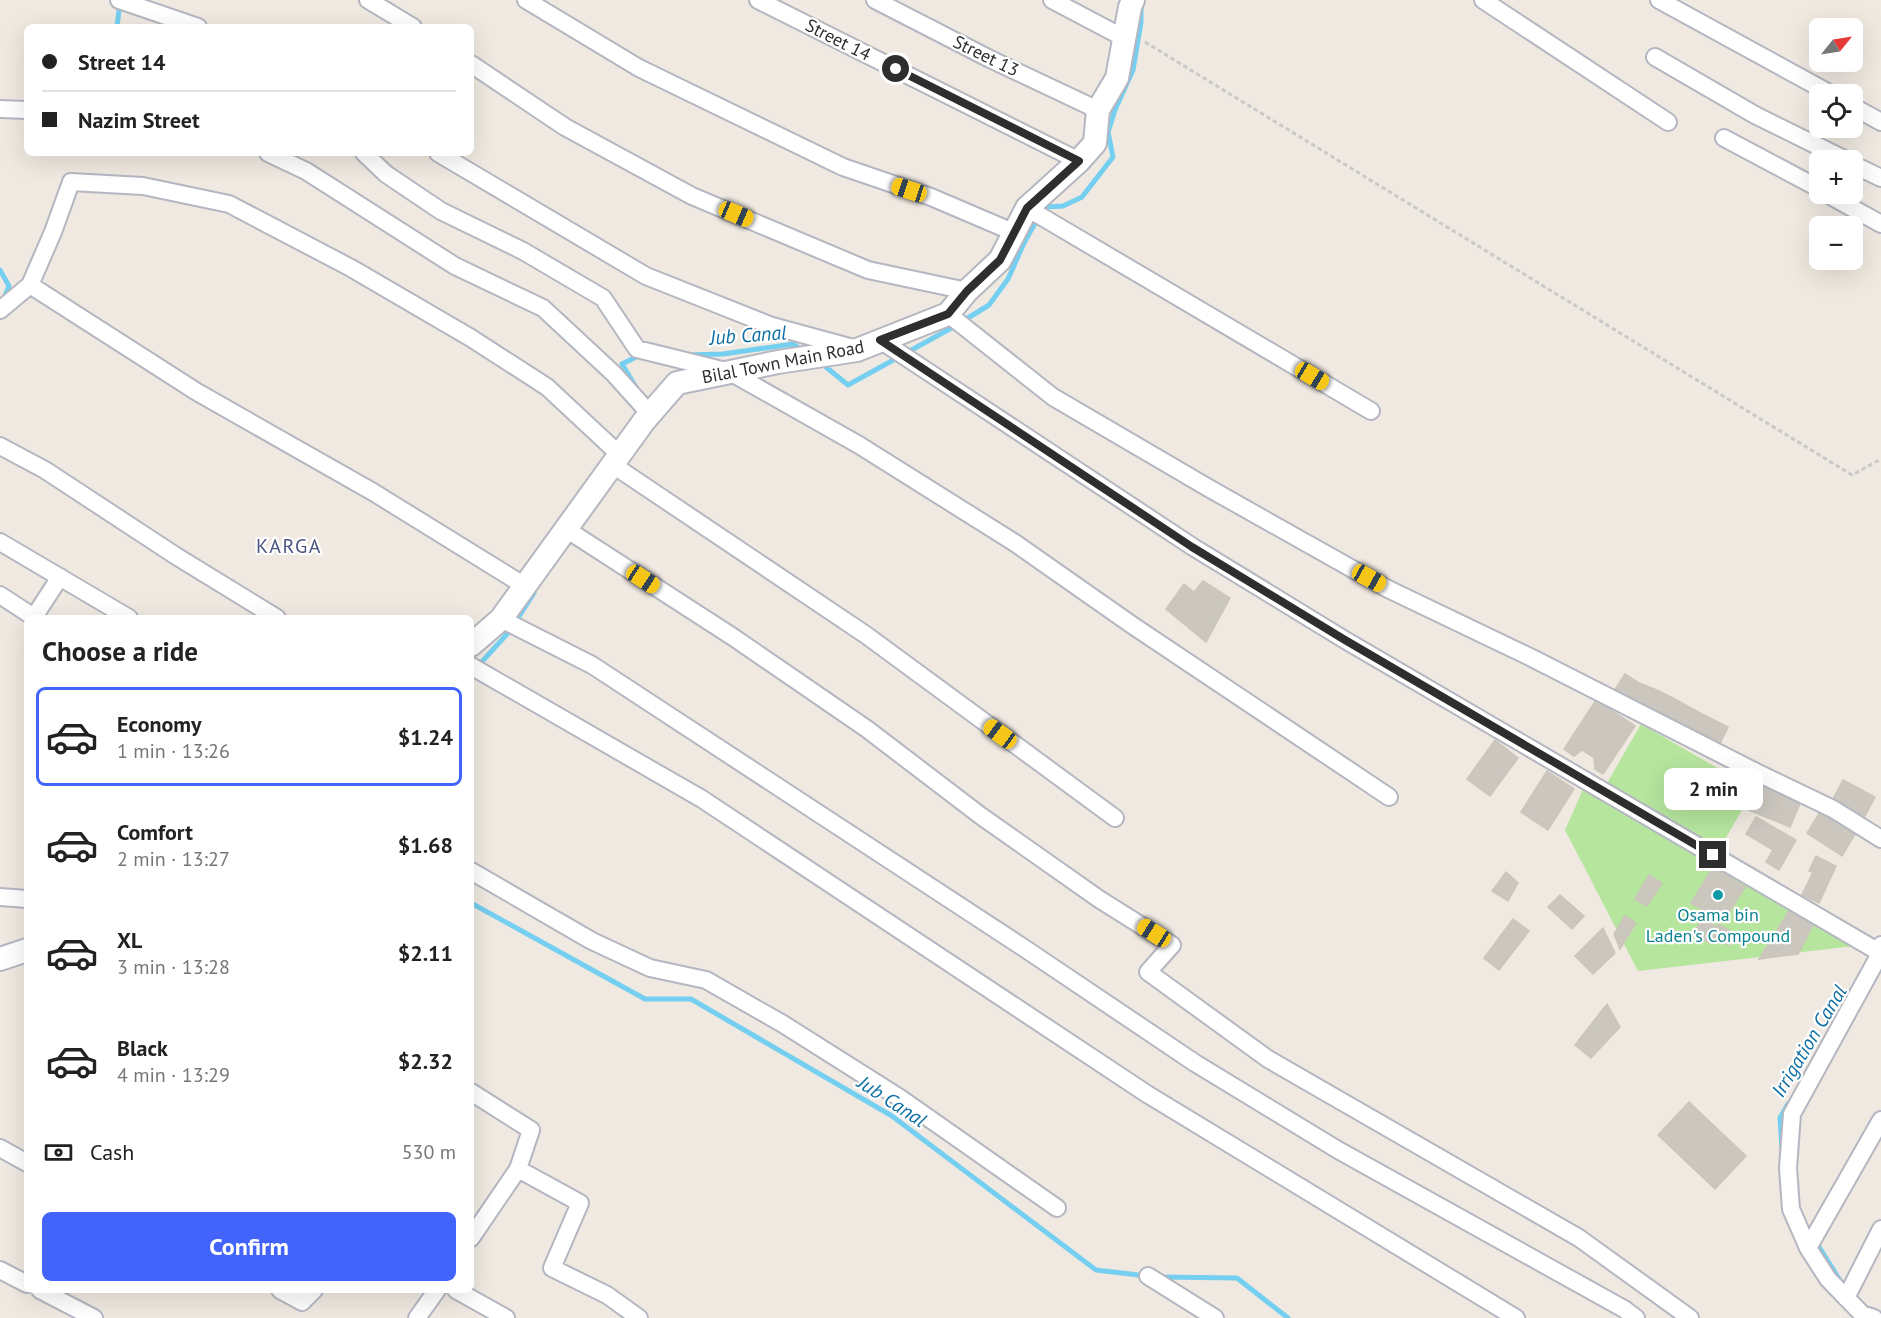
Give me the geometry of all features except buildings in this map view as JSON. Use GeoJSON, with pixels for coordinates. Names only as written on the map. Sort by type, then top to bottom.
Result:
{"type":"FeatureCollection","features":[{"type":"Feature","properties":{"kind":"street"},"geometry":{"type":"LineString","coordinates":[[119,0],[189,24]]}},
{"type":"Feature","properties":{"kind":"street"},"geometry":{"type":"LineString","coordinates":[[368,0],[408,24]]}},
{"type":"Feature","properties":{"kind":"street"},"geometry":{"type":"LineString","coordinates":[[526,0],[639,68],[843,167],[931,197],[1013,232]]}},
{"type":"Feature","properties":{"kind":"street","name":"Street 14"},"geometry":{"type":"LineString","coordinates":[[758,0],[1079,161]]}},
{"type":"Feature","properties":{"kind":"street","name":"Street 13"},"geometry":{"type":"LineString","coordinates":[[874,0],[990,59],[1098,110]]}},
{"type":"Feature","properties":{"kind":"street"},"geometry":{"type":"LineString","coordinates":[[1052,0],[1125,34]]}},
{"type":"Feature","properties":{"kind":"street","name":"Bilal Town Main Road"},"geometry":{"type":"LineString","coordinates":[[474,642],[501,619],[650,414],[677,383],[778,362],[857,350],[948,314],[967,291],[1000,260],[1027,208],[1079,161],[1095,143],[1098,110],[1117,78],[1133,0]]}},
{"type":"Feature","properties":{"kind":"street"},"geometry":{"type":"LineString","coordinates":[[1483,0],[1668,122]]}},
{"type":"Feature","properties":{"kind":"street"},"geometry":{"type":"LineString","coordinates":[[1659,0],[1813,84]]}},
{"type":"Feature","properties":{"kind":"street"},"geometry":{"type":"LineString","coordinates":[[1655,57],[1755,115],[1826,150]]}},
{"type":"Feature","properties":{"kind":"street"},"geometry":{"type":"LineString","coordinates":[[474,66],[566,127],[692,196],[868,270],[967,291]]}},
{"type":"Feature","properties":{"kind":"street"},"geometry":{"type":"LineString","coordinates":[[0,109],[24,110]]}},
{"type":"Feature","properties":{"kind":"street"},"geometry":{"type":"LineString","coordinates":[[1863,112],[1881,122]]}},
{"type":"Feature","properties":{"kind":"street"},"geometry":{"type":"LineString","coordinates":[[1724,138],[1809,183]]}},
{"type":"Feature","properties":{"kind":"street"},"geometry":{"type":"LineString","coordinates":[[274,156],[306,171],[455,266],[543,308],[614,374],[650,414]]}},
{"type":"Feature","properties":{"kind":"street"},"geometry":{"type":"LineString","coordinates":[[367,156],[386,174],[441,211],[523,251],[603,298],[637,349],[730,372],[859,445],[1015,543],[1132,625],[1389,797]]}},
{"type":"Feature","properties":{"kind":"street"},"geometry":{"type":"LineString","coordinates":[[443,156],[646,276],[772,326],[857,350]]}},
{"type":"Feature","properties":{"kind":"street"},"geometry":{"type":"LineString","coordinates":[[1863,169],[1881,178]]}},
{"type":"Feature","properties":{"kind":"street"},"geometry":{"type":"LineString","coordinates":[[0,310],[30,285],[53,232],[70,182],[143,186],[229,204],[351,268],[481,344],[547,387],[616,460],[866,635],[1115,818]]}},
{"type":"Feature","properties":{"kind":"street"},"geometry":{"type":"LineString","coordinates":[[1845,204],[1881,224]]}},
{"type":"Feature","properties":{"kind":"street"},"geometry":{"type":"LineString","coordinates":[[1027,208],[1371,411]]}},
{"type":"Feature","properties":{"kind":"street"},"geometry":{"type":"LineString","coordinates":[[30,285],[197,392],[373,492],[525,586]]}},
{"type":"Feature","properties":{"kind":"street"},"geometry":{"type":"LineString","coordinates":[[948,314],[1053,397],[1212,490],[1388,589],[1530,657],[1833,809],[1881,839]]}},
{"type":"Feature","properties":{"kind":"street"},"geometry":{"type":"LineString","coordinates":[[880,340],[1203,553],[1345,640],[1880,949],[1792,1114],[1788,1168],[1791,1209],[1809,1248],[1828,1279],[1862,1314],[1874,1318],[1881,1307]]}},
{"type":"Feature","properties":{"kind":"street"},"geometry":{"type":"LineString","coordinates":[[0,446],[45,470],[176,556],[272,615]]}},
{"type":"Feature","properties":{"kind":"street"},"geometry":{"type":"LineString","coordinates":[[566,529],[733,637],[867,729],[981,816],[1099,899],[1172,945],[1148,972],[1268,1059],[1579,1238],[1690,1318]]}},
{"type":"Feature","properties":{"kind":"street"},"geometry":{"type":"LineString","coordinates":[[0,542],[124,615]]}},
{"type":"Feature","properties":{"kind":"street"},"geometry":{"type":"LineString","coordinates":[[37,615],[60,577]]}},
{"type":"Feature","properties":{"kind":"street"},"geometry":{"type":"LineString","coordinates":[[0,595],[30,615]]}},
{"type":"Feature","properties":{"kind":"street"},"geometry":{"type":"LineString","coordinates":[[501,619],[592,665],[1014,941],[1195,1064],[1338,1150],[1624,1309],[1636,1318]]}},
{"type":"Feature","properties":{"kind":"street"},"geometry":{"type":"LineString","coordinates":[[474,668],[702,799],[1147,1094],[1516,1318]]}},
{"type":"Feature","properties":{"kind":"street"},"geometry":{"type":"LineString","coordinates":[[474,873],[592,941],[650,968],[706,980],[716,985],[783,1024],[900,1098],[1057,1208]]}},
{"type":"Feature","properties":{"kind":"street"},"geometry":{"type":"LineString","coordinates":[[0,897],[24,899]]}},
{"type":"Feature","properties":{"kind":"street"},"geometry":{"type":"LineString","coordinates":[[0,959],[24,951]]}},
{"type":"Feature","properties":{"kind":"street"},"geometry":{"type":"LineString","coordinates":[[474,1094],[531,1130],[518,1169],[474,1234]]}},
{"type":"Feature","properties":{"kind":"street"},"geometry":{"type":"LineString","coordinates":[[1809,1248],[1881,1120]]}},
{"type":"Feature","properties":{"kind":"street"},"geometry":{"type":"LineString","coordinates":[[0,1148],[24,1161]]}},
{"type":"Feature","properties":{"kind":"street"},"geometry":{"type":"LineString","coordinates":[[518,1169],[580,1203],[552,1268],[607,1294],[639,1318]]}},
{"type":"Feature","properties":{"kind":"street"},"geometry":{"type":"LineString","coordinates":[[1846,1298],[1881,1229]]}},
{"type":"Feature","properties":{"kind":"street"},"geometry":{"type":"LineString","coordinates":[[0,1270],[24,1282]]}},
{"type":"Feature","properties":{"kind":"street"},"geometry":{"type":"LineString","coordinates":[[1148,1276],[1215,1318]]}},
{"type":"Feature","properties":{"kind":"street"},"geometry":{"type":"LineString","coordinates":[[46,1293],[94,1318]]}},
{"type":"Feature","properties":{"kind":"street"},"geometry":{"type":"LineString","coordinates":[[285,1293],[302,1302],[311,1293]]}},
{"type":"Feature","properties":{"kind":"street"},"geometry":{"type":"LineString","coordinates":[[417,1318],[435,1293]]}},
{"type":"Feature","properties":{"kind":"street"},"geometry":{"type":"LineString","coordinates":[[461,1293],[506,1318]]}},
{"type":"Feature","properties":{"kind":"path"},"geometry":{"type":"LineString","coordinates":[[1125,34],[1852,475],[1881,459]]}},
{"type":"Feature","properties":{"kind":"green space"},"geometry":{"type":"Polygon","coordinates":[[[1641,724],[1754,789],[1719,850],[1606,785],[1641,724]]]}},
{"type":"Feature","properties":{"kind":"green space"},"geometry":{"type":"Polygon","coordinates":[[[1584,787],[1855,946],[1638,971],[1565,830],[1584,787]]]}},
{"type":"Feature","properties":{"kind":"waterway"},"geometry":{"type":"LineString","coordinates":[[117,24],[120,2]]}},
{"type":"Feature","properties":{"kind":"waterway","name":"Jub Canal"},"geometry":{"type":"LineString","coordinates":[[821,363],[848,385],[989,305],[1008,279],[1044,207],[1063,206],[1082,197],[1113,157],[1108,132],[1133,70],[1141,22],[1141,5]]}},
{"type":"Feature","properties":{"kind":"waterway"},"geometry":{"type":"LineString","coordinates":[[0,270],[9,286],[3,301]]}},
{"type":"Feature","properties":{"kind":"waterway","name":"Jub Canal"},"geometry":{"type":"LineString","coordinates":[[687,355],[723,354],[793,344],[804,351]]}},
{"type":"Feature","properties":{"kind":"waterway","name":"Jub Canal"},"geometry":{"type":"LineString","coordinates":[[637,389],[622,364],[642,354]]}},
{"type":"Feature","properties":{"kind":"waterway","name":"Jub Canal"},"geometry":{"type":"LineString","coordinates":[[478,666],[509,632],[534,593]]}},
{"type":"Feature","properties":{"kind":"waterway","name":"Jub Canal"},"geometry":{"type":"LineString","coordinates":[[474,905],[645,999],[691,999],[892,1116],[1096,1270],[1147,1276]]}},
{"type":"Feature","properties":{"kind":"waterway","name":"Irrigation Canal"},"geometry":{"type":"LineString","coordinates":[[1782,1149],[1780,1118],[1788,1104]]}},
{"type":"Feature","properties":{"kind":"waterway","name":"Irrigation Canal"},"geometry":{"type":"LineString","coordinates":[[1816,1242],[1841,1282]]}},
{"type":"Feature","properties":{"kind":"waterway","name":"Jub Canal"},"geometry":{"type":"LineString","coordinates":[[1159,1277],[1237,1278],[1288,1318]]}},
{"type":"Feature","properties":{"kind":"place","name":"Osama bin Laden's Compound"},"geometry":{"type":"Point","coordinates":[1718,895]}},
{"type":"Feature","properties":{"kind":"district","name":"KARGA"},"geometry":{"type":"Point","coordinates":[289,546]}},
{"type":"Feature","properties":{"kind":"route"},"geometry":{"type":"LineString","coordinates":[[896,69],[1079,161],[1027,208],[1000,260],[967,291],[948,314],[880,340],[1192,547],[1345,640],[1713,855]]}}]}
